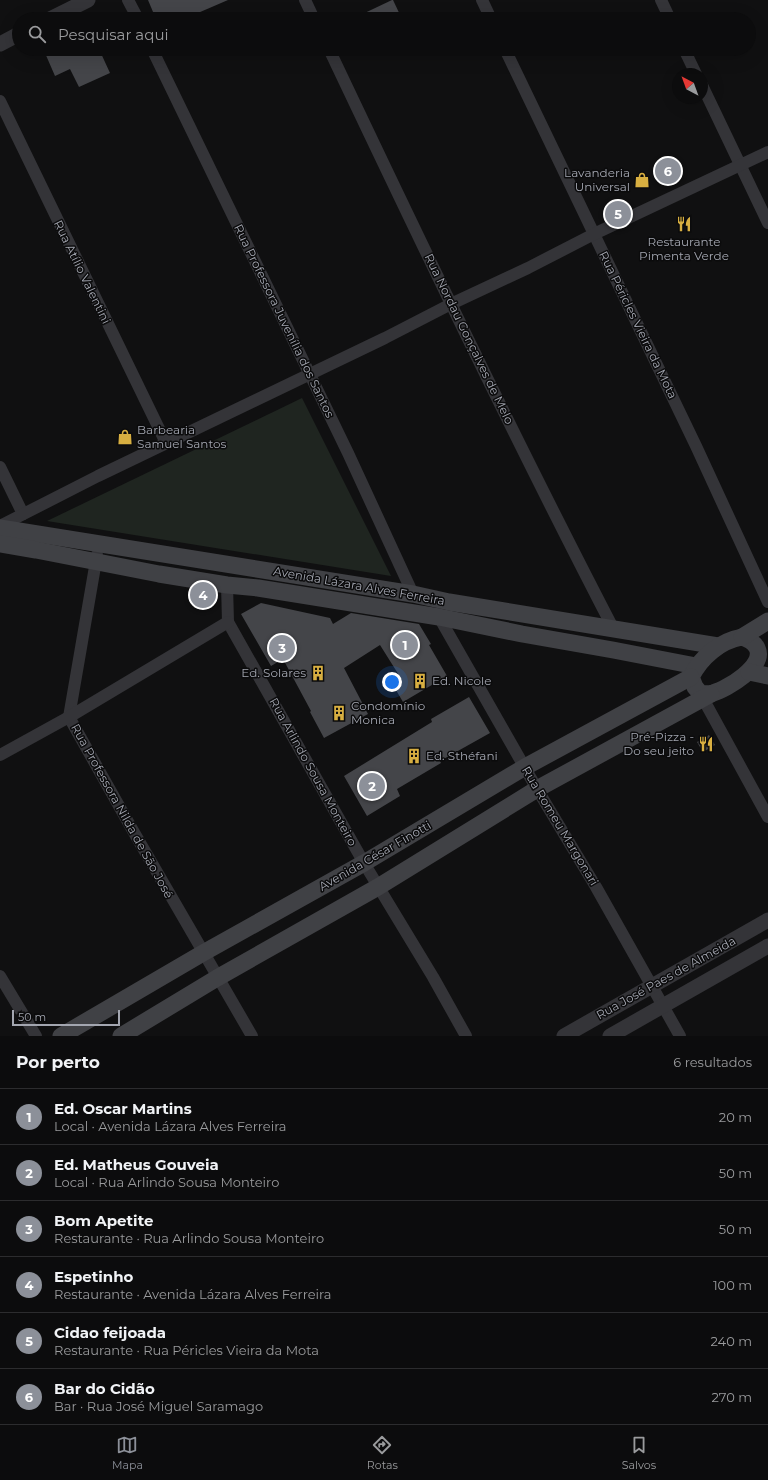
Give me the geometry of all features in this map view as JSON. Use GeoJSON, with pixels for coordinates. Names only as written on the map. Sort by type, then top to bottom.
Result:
{"type":"FeatureCollection","features":[{"type":"Feature","properties":{"kind":"main road","name":"Avenida Lázara Alves Ferreira"},"geometry":{"type":"LineString","coordinates":[[0,527],[414,594],[448,602],[718,646]]}},
{"type":"Feature","properties":{"kind":"main road","name":"Avenida Lázara Alves Ferreira"},"geometry":{"type":"LineString","coordinates":[[0,544],[227,585],[258,588],[439,617],[522,634],[613,650],[693,672]]}},
{"type":"Feature","properties":{"kind":"main road"},"geometry":{"type":"LineString","coordinates":[[302,595],[304,576]]}},
{"type":"Feature","properties":{"kind":"main road","name":"Avenida César Finotti"},"geometry":{"type":"LineString","coordinates":[[62,1036],[203,953],[364,863],[525,767],[693,672],[718,646],[742,636],[768,621]]}},
{"type":"Feature","properties":{"kind":"main road"},"geometry":{"type":"LineString","coordinates":[[121,1036],[217,978],[378,887],[537,789],[705,695],[723,689],[749,672],[763,650],[742,636]]}},
{"type":"Feature","properties":{"kind":"main road"},"geometry":{"type":"LineString","coordinates":[[693,672],[695,687],[705,695]]}},
{"type":"Feature","properties":{"kind":"main road"},"geometry":{"type":"LineString","coordinates":[[749,672],[768,676]]}},
{"type":"Feature","properties":{"kind":"street"},"geometry":{"type":"LineString","coordinates":[[64,12],[88,0]]}},
{"type":"Feature","properties":{"kind":"street"},"geometry":{"type":"LineString","coordinates":[[128,0],[134,12]]}},
{"type":"Feature","properties":{"kind":"street"},"geometry":{"type":"LineString","coordinates":[[305,0],[311,12]]}},
{"type":"Feature","properties":{"kind":"street"},"geometry":{"type":"LineString","coordinates":[[482,0],[488,12]]}},
{"type":"Feature","properties":{"kind":"street"},"geometry":{"type":"LineString","coordinates":[[661,0],[667,12]]}},
{"type":"Feature","properties":{"kind":"street"},"geometry":{"type":"LineString","coordinates":[[0,44],[12,38]]}},
{"type":"Feature","properties":{"kind":"street","name":"Rua Professora Juvenília dos Santos"},"geometry":{"type":"LineString","coordinates":[[155,56],[414,594]]}},
{"type":"Feature","properties":{"kind":"street","name":"Rua Nordau Gonçalves de Melo"},"geometry":{"type":"LineString","coordinates":[[332,56],[451,304],[552,510],[613,628]]}},
{"type":"Feature","properties":{"kind":"street","name":"Rua Péricles Vieira da Mota"},"geometry":{"type":"LineString","coordinates":[[509,56],[696,446],[768,602]]}},
{"type":"Feature","properties":{"kind":"street"},"geometry":{"type":"LineString","coordinates":[[687,56],[693,68]]}},
{"type":"Feature","properties":{"kind":"street"},"geometry":{"type":"LineString","coordinates":[[708,98],[768,223]]}},
{"type":"Feature","properties":{"kind":"street","name":"Rua Atílio Valentini"},"geometry":{"type":"LineString","coordinates":[[0,101],[166,443]]}},
{"type":"Feature","properties":{"kind":"street"},"geometry":{"type":"LineString","coordinates":[[0,527],[23,514],[166,443],[310,375],[594,234],[768,152]]}},
{"type":"Feature","properties":{"kind":"street"},"geometry":{"type":"LineString","coordinates":[[0,467],[23,514]]}},
{"type":"Feature","properties":{"kind":"street","name":"Rua Professora Nilda de São José"},"geometry":{"type":"LineString","coordinates":[[99,544],[69,717],[217,978],[252,1036]]}},
{"type":"Feature","properties":{"kind":"street","name":"Rua Arlindo Sousa Monteiro"},"geometry":{"type":"LineString","coordinates":[[227,585],[228,622],[364,863],[433,977],[466,1036]]}},
{"type":"Feature","properties":{"kind":"street","name":"Rua Romeu Margonari"},"geometry":{"type":"LineString","coordinates":[[439,617],[537,789],[596,887],[680,1036]]}},
{"type":"Feature","properties":{"kind":"street"},"geometry":{"type":"LineString","coordinates":[[0,756],[69,717],[228,622]]}},
{"type":"Feature","properties":{"kind":"street"},"geometry":{"type":"LineString","coordinates":[[705,695],[768,818]]}},
{"type":"Feature","properties":{"kind":"street","name":"Rua José Paes de Almeida"},"geometry":{"type":"LineString","coordinates":[[564,1036],[768,920]]}},
{"type":"Feature","properties":{"kind":"street","name":"Rua José Paes de Almeida"},"geometry":{"type":"LineString","coordinates":[[610,1036],[768,946]]}},
{"type":"Feature","properties":{"kind":"street"},"geometry":{"type":"LineString","coordinates":[[0,976],[36,1036]]}},
{"type":"Feature","properties":{"kind":"shaded area"},"geometry":{"type":"Polygon","coordinates":[[[302,398],[391,576],[47,521],[302,398]]]}},
{"type":"Feature","properties":{"kind":"building"},"geometry":{"type":"Polygon","coordinates":[[[148,0],[228,0],[200,12],[153,12],[148,0]]]}},
{"type":"Feature","properties":{"kind":"building"},"geometry":{"type":"Polygon","coordinates":[[[392,0],[399,12],[367,12],[392,0]]]}},
{"type":"Feature","properties":{"kind":"building"},"geometry":{"type":"Polygon","coordinates":[[[46,56],[102,56],[110,73],[79,87],[70,69],[55,76],[46,56]]]}},
{"type":"Feature","properties":{"kind":"building"},"geometry":{"type":"Polygon","coordinates":[[[261,603],[330,618],[333,624],[351,613],[419,624],[447,676],[403,702],[393,685],[402,680],[380,645],[344,668],[368,714],[324,738],[283,659],[271,666],[241,614],[261,603]]]}},
{"type":"Feature","properties":{"kind":"building"},"geometry":{"type":"Polygon","coordinates":[[[469,697],[490,733],[440,761],[441,763],[397,789],[400,796],[367,816],[344,776],[432,722],[431,719],[469,697]]]}},
{"type":"Feature","properties":{"kind":"building","name":"Pré-Pizza - Do seu jeito"},"geometry":{"type":"Polygon","coordinates":[[[709,735],[715,745],[703,752],[697,742],[709,735]]]}},
{"type":"Feature","properties":{"kind":"place","name":"Bar do Cidão"},"geometry":{"type":"Point","coordinates":[668,171]}},
{"type":"Feature","properties":{"kind":"place","name":"Lavanderia Universal"},"geometry":{"type":"Point","coordinates":[642,180]}},
{"type":"Feature","properties":{"kind":"place","name":"Cidao feijoada"},"geometry":{"type":"Point","coordinates":[618,214]}},
{"type":"Feature","properties":{"kind":"place","name":"Restaurante Pimenta Verde"},"geometry":{"type":"Point","coordinates":[684,224]}},
{"type":"Feature","properties":{"kind":"place","name":"Barbearia Samuel Santos"},"geometry":{"type":"Point","coordinates":[125,437]}},
{"type":"Feature","properties":{"kind":"place","name":"Espetinho"},"geometry":{"type":"Point","coordinates":[203,595]}},
{"type":"Feature","properties":{"kind":"place","name":"Ed. Oscar Martins"},"geometry":{"type":"Point","coordinates":[405,645]}},
{"type":"Feature","properties":{"kind":"place","name":"Bom Apetite"},"geometry":{"type":"Point","coordinates":[282,648]}},
{"type":"Feature","properties":{"kind":"place","name":"Ed. Solares"},"geometry":{"type":"Point","coordinates":[318,673]}},
{"type":"Feature","properties":{"kind":"place","name":"Ed. Nicole"},"geometry":{"type":"Point","coordinates":[420,681]}},
{"type":"Feature","properties":{"kind":"place","name":"Condomínio Monica"},"geometry":{"type":"Point","coordinates":[339,713]}},
{"type":"Feature","properties":{"kind":"place","name":"Pré-Pizza - Do seu jeito"},"geometry":{"type":"Point","coordinates":[706,744]}},
{"type":"Feature","properties":{"kind":"place","name":"Ed. Sthéfani"},"geometry":{"type":"Point","coordinates":[414,756]}},
{"type":"Feature","properties":{"kind":"place","name":"Ed. Matheus Gouveia"},"geometry":{"type":"Point","coordinates":[372,786]}}]}
